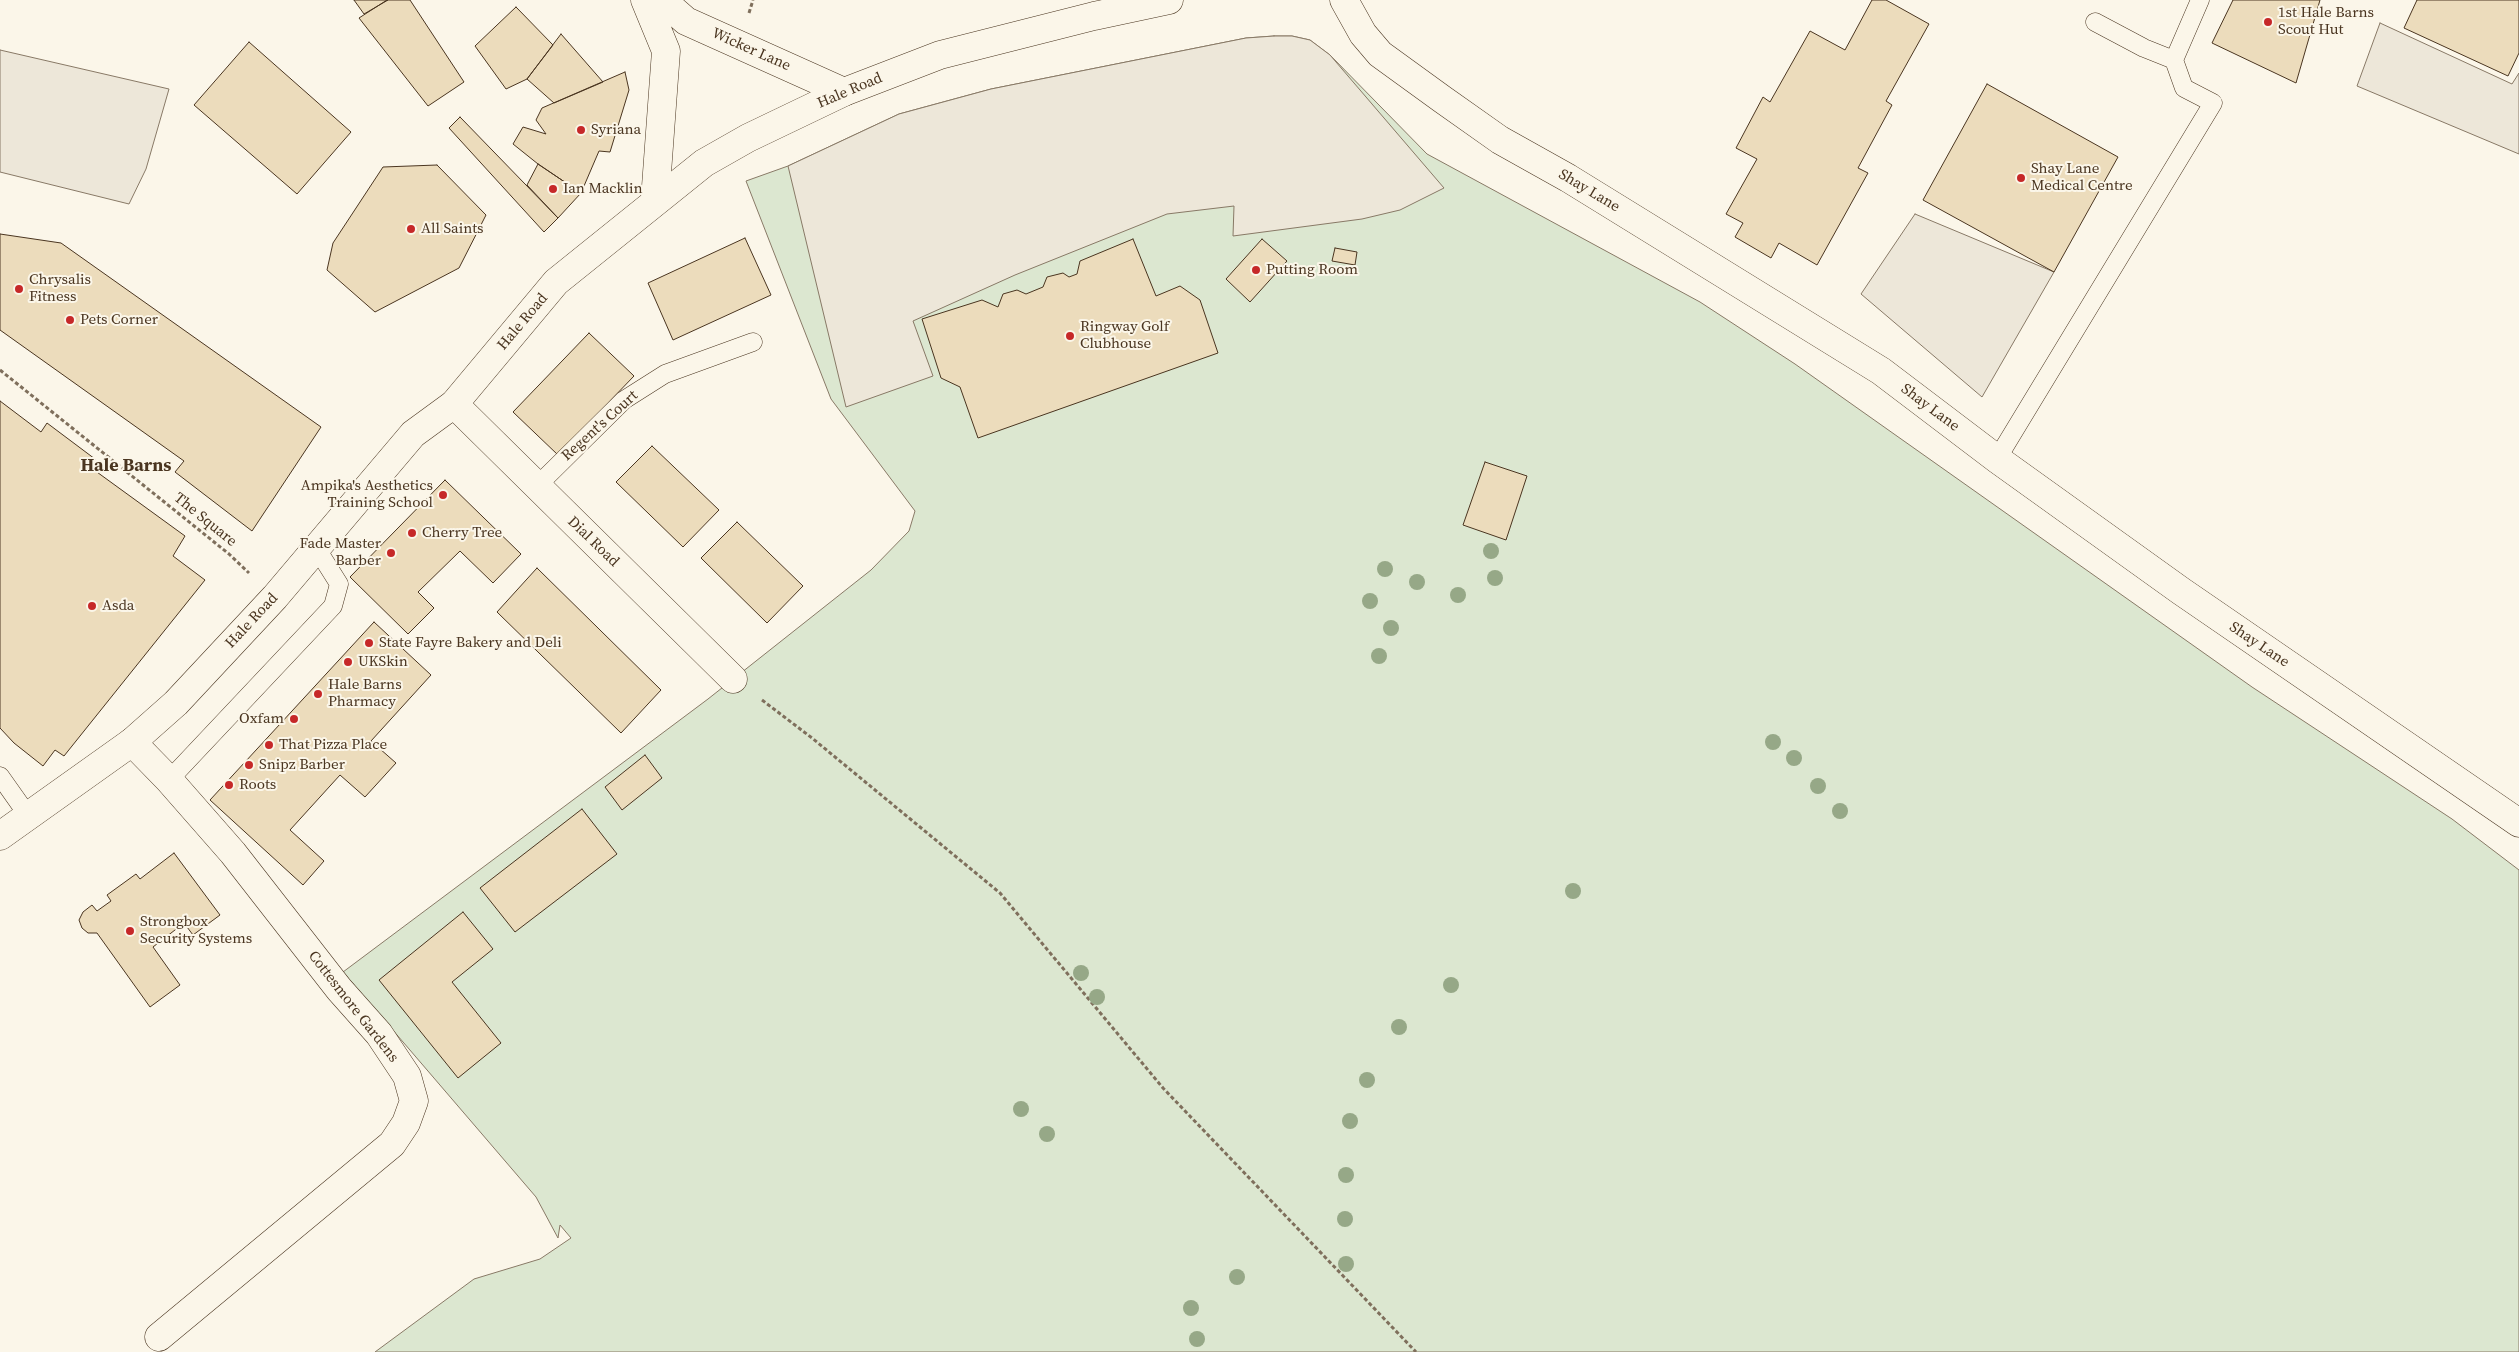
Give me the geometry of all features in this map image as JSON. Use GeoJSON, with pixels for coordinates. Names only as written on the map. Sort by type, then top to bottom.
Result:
{"type":"FeatureCollection","features":[{"type":"Feature","properties":{"kind":"street"},"geometry":{"type":"LineString","coordinates":[[645,0],[666,51],[663,117],[655,200]]}},
{"type":"Feature","properties":{"kind":"street","name":"Wicker Lane"},"geometry":{"type":"LineString","coordinates":[[662,0],[686,21],[844,92]]}},
{"type":"Feature","properties":{"kind":"street","name":"Hale Road"},"geometry":{"type":"LineString","coordinates":[[0,836],[132,742],[176,703],[275,597],[413,434],[454,404],[556,282],[655,200],[711,158],[844,92],[940,55],[1094,16],[1169,0]]}},
{"type":"Feature","properties":{"kind":"street","name":"Shay Lane"},"geometry":{"type":"LineString","coordinates":[[1344,0],[1363,34],[1380,54],[1500,140],[1594,194],[1881,371],[1997,459],[2181,591],[2519,823]]}},
{"type":"Feature","properties":{"kind":"street","name":"Dial Road"},"geometry":{"type":"LineString","coordinates":[[454,404],[733,679]]}},
{"type":"Feature","properties":{"kind":"street","name":"Cottesmore Gardens"},"geometry":{"type":"LineString","coordinates":[[132,742],[170,780],[233,853],[339,989],[379,1034],[407,1076],[414,1101],[406,1123],[392,1144],[159,1337]]}},
{"type":"Feature","properties":{"kind":"lane"},"geometry":{"type":"LineString","coordinates":[[1997,459],[2213,103],[2184,88],[2174,60],[2200,0]]}},
{"type":"Feature","properties":{"kind":"lane"},"geometry":{"type":"LineString","coordinates":[[2095,22],[2144,48],[2174,60]]}},
{"type":"Feature","properties":{"kind":"lane","name":"Regent's Court"},"geometry":{"type":"LineString","coordinates":[[537,486],[624,400],[665,374],[753,342]]}},
{"type":"Feature","properties":{"kind":"lane"},"geometry":{"type":"LineString","coordinates":[[170,780],[333,606],[339,584],[317,549]]}},
{"type":"Feature","properties":{"kind":"lane"},"geometry":{"type":"LineString","coordinates":[[0,776],[29,817]]}},
{"type":"Feature","properties":{"kind":"path","name":"The Square"},"geometry":{"type":"LineString","coordinates":[[0,370],[229,554],[275,597]]}},
{"type":"Feature","properties":{"kind":"path"},"geometry":{"type":"LineString","coordinates":[[733,679],[812,738],[1000,893],[1163,1088],[1416,1352]]}},
{"type":"Feature","properties":{"kind":"green space"},"geometry":{"type":"Polygon","coordinates":[[[1292,36],[1310,40],[1330,55],[1427,154],[1700,302],[1795,364],[2252,687],[2452,819],[2519,870],[2519,1352],[375,1352],[474,1279],[540,1259],[571,1238],[560,1225],[558,1238],[536,1197],[343,972],[708,699],[871,570],[909,531],[915,511],[831,399],[746,181],[788,166],[899,114],[991,89],[1246,38],[1292,36]]]}},
{"type":"Feature","properties":{"kind":"shaded area"},"geometry":{"type":"Polygon","coordinates":[[[2380,23],[2512,84],[2519,73],[2519,154],[2357,86],[2380,23]]]}},
{"type":"Feature","properties":{"kind":"shaded area"},"geometry":{"type":"Polygon","coordinates":[[[1292,36],[1310,40],[1330,55],[1444,188],[1400,210],[1362,219],[1233,236],[1234,206],[1167,214],[1015,275],[913,321],[933,376],[846,407],[788,166],[899,114],[991,89],[1246,38],[1292,36]]]}},
{"type":"Feature","properties":{"kind":"shaded area"},"geometry":{"type":"Polygon","coordinates":[[[0,50],[169,89],[146,169],[129,204],[0,172],[0,50]]]}},
{"type":"Feature","properties":{"kind":"shaded area"},"geometry":{"type":"Polygon","coordinates":[[[1915,214],[2054,272],[1982,397],[1861,294],[1915,214]]]}},
{"type":"Feature","properties":{"kind":"building"},"geometry":{"type":"Polygon","coordinates":[[[354,0],[388,0],[364,14],[354,0]]]}},
{"type":"Feature","properties":{"kind":"building"},"geometry":{"type":"Polygon","coordinates":[[[387,0],[410,0],[464,82],[428,106],[359,18],[387,0]]]}},
{"type":"Feature","properties":{"kind":"building"},"geometry":{"type":"Polygon","coordinates":[[[1872,0],[1886,0],[1929,24],[1886,101],[1892,105],[1858,168],[1868,173],[1817,265],[1779,243],[1771,258],[1735,237],[1743,223],[1726,214],[1757,159],[1736,148],[1763,97],[1770,102],[1810,31],[1845,50],[1872,0]]]}},
{"type":"Feature","properties":{"kind":"building","name":"1st Hale Barns Scout Hut"},"geometry":{"type":"Polygon","coordinates":[[[2233,0],[2320,0],[2296,83],[2212,43],[2233,0]]]}},
{"type":"Feature","properties":{"kind":"building"},"geometry":{"type":"Polygon","coordinates":[[[2417,0],[2519,0],[2519,53],[2508,76],[2404,28],[2417,0]]]}},
{"type":"Feature","properties":{"kind":"building"},"geometry":{"type":"Polygon","coordinates":[[[516,7],[553,45],[527,79],[506,89],[475,46],[516,7]]]}},
{"type":"Feature","properties":{"kind":"building"},"geometry":{"type":"Polygon","coordinates":[[[561,34],[603,82],[554,103],[527,79],[561,34]]]}},
{"type":"Feature","properties":{"kind":"building"},"geometry":{"type":"Polygon","coordinates":[[[249,42],[351,132],[297,194],[194,105],[249,42]]]}},
{"type":"Feature","properties":{"kind":"building","name":"Syriana"},"geometry":{"type":"Polygon","coordinates":[[[625,72],[629,90],[610,152],[599,151],[581,193],[538,164],[513,144],[523,127],[546,134],[536,120],[542,108],[625,72]]]}},
{"type":"Feature","properties":{"kind":"building","name":"Shay Lane Medical Centre"},"geometry":{"type":"Polygon","coordinates":[[[1987,84],[2118,157],[2054,272],[1923,200],[1987,84]]]}},
{"type":"Feature","properties":{"kind":"building"},"geometry":{"type":"Polygon","coordinates":[[[460,117],[558,218],[544,232],[449,128],[460,117]]]}},
{"type":"Feature","properties":{"kind":"building","name":"Ian Macklin"},"geometry":{"type":"Polygon","coordinates":[[[538,164],[581,193],[558,218],[527,185],[538,164]]]}},
{"type":"Feature","properties":{"kind":"building","name":"All Saints"},"geometry":{"type":"Polygon","coordinates":[[[437,165],[486,215],[459,268],[375,312],[327,270],[333,243],[383,167],[437,165]]]}},
{"type":"Feature","properties":{"kind":"building"},"geometry":{"type":"Polygon","coordinates":[[[0,234],[61,243],[321,427],[252,531],[175,472],[184,461],[0,330],[0,234]]]}},
{"type":"Feature","properties":{"kind":"building"},"geometry":{"type":"Polygon","coordinates":[[[745,238],[771,295],[673,340],[648,283],[745,238]]]}},
{"type":"Feature","properties":{"kind":"building","name":"Ringway Golf Clubhouse"},"geometry":{"type":"Polygon","coordinates":[[[1133,239],[1156,296],[1180,286],[1200,300],[1218,353],[978,438],[960,387],[941,378],[922,319],[982,300],[998,307],[1003,294],[1017,290],[1026,294],[1043,287],[1047,277],[1063,273],[1069,277],[1077,274],[1080,261],[1133,239]]]}},
{"type":"Feature","properties":{"kind":"building","name":"Putting Room"},"geometry":{"type":"Polygon","coordinates":[[[1262,239],[1287,261],[1250,302],[1226,279],[1262,239]]]}},
{"type":"Feature","properties":{"kind":"building"},"geometry":{"type":"Polygon","coordinates":[[[1335,248],[1357,252],[1355,265],[1332,261],[1335,248]]]}},
{"type":"Feature","properties":{"kind":"building"},"geometry":{"type":"Polygon","coordinates":[[[589,333],[634,376],[558,455],[513,412],[589,333]]]}},
{"type":"Feature","properties":{"kind":"building","name":"Asda"},"geometry":{"type":"Polygon","coordinates":[[[0,401],[41,432],[47,423],[95,459],[90,467],[185,536],[173,556],[205,580],[64,756],[55,750],[43,766],[14,743],[0,728],[0,401]]]}},
{"type":"Feature","properties":{"kind":"building"},"geometry":{"type":"Polygon","coordinates":[[[652,446],[719,510],[683,547],[616,482],[652,446]]]}},
{"type":"Feature","properties":{"kind":"building"},"geometry":{"type":"Polygon","coordinates":[[[1485,462],[1527,476],[1506,540],[1463,525],[1485,462]]]}},
{"type":"Feature","properties":{"kind":"building"},"geometry":{"type":"Polygon","coordinates":[[[445,480],[521,554],[493,583],[460,551],[418,592],[434,608],[408,634],[350,577],[445,480]]]}},
{"type":"Feature","properties":{"kind":"building"},"geometry":{"type":"Polygon","coordinates":[[[737,522],[803,586],[767,623],[701,558],[737,522]]]}},
{"type":"Feature","properties":{"kind":"building"},"geometry":{"type":"Polygon","coordinates":[[[537,568],[661,690],[621,733],[497,612],[537,568]]]}},
{"type":"Feature","properties":{"kind":"building"},"geometry":{"type":"Polygon","coordinates":[[[374,622],[431,675],[371,741],[396,763],[365,797],[340,775],[290,830],[324,861],[303,885],[210,800],[374,622]]]}},
{"type":"Feature","properties":{"kind":"building"},"geometry":{"type":"Polygon","coordinates":[[[645,755],[662,778],[622,810],[605,787],[645,755]]]}},
{"type":"Feature","properties":{"kind":"building"},"geometry":{"type":"Polygon","coordinates":[[[582,809],[617,854],[515,932],[480,888],[582,809]]]}},
{"type":"Feature","properties":{"kind":"building","name":"Strongbox Security Systems"},"geometry":{"type":"Polygon","coordinates":[[[174,853],[220,915],[193,935],[184,923],[153,947],[180,985],[150,1007],[97,933],[88,933],[82,928],[79,920],[83,912],[92,905],[97,911],[111,901],[107,895],[136,874],[140,879],[174,853]]]}},
{"type":"Feature","properties":{"kind":"building"},"geometry":{"type":"Polygon","coordinates":[[[463,912],[493,949],[452,982],[501,1043],[458,1078],[379,980],[463,912]]]}},
{"type":"Feature","properties":{"kind":"place","name":"1st Hale Barns Scout Hut"},"geometry":{"type":"Point","coordinates":[2268,22]}},
{"type":"Feature","properties":{"kind":"place","name":"Syriana"},"geometry":{"type":"Point","coordinates":[581,130]}},
{"type":"Feature","properties":{"kind":"place","name":"Shay Lane Medical Centre"},"geometry":{"type":"Point","coordinates":[2021,178]}},
{"type":"Feature","properties":{"kind":"place","name":"Ian Macklin"},"geometry":{"type":"Point","coordinates":[553,189]}},
{"type":"Feature","properties":{"kind":"place","name":"All Saints"},"geometry":{"type":"Point","coordinates":[411,229]}},
{"type":"Feature","properties":{"kind":"place","name":"Putting Room"},"geometry":{"type":"Point","coordinates":[1256,270]}},
{"type":"Feature","properties":{"kind":"place","name":"Chrysalis Fitness"},"geometry":{"type":"Point","coordinates":[19,289]}},
{"type":"Feature","properties":{"kind":"place","name":"Pets Corner"},"geometry":{"type":"Point","coordinates":[70,320]}},
{"type":"Feature","properties":{"kind":"place","name":"Ringway Golf Clubhouse"},"geometry":{"type":"Point","coordinates":[1070,336]}},
{"type":"Feature","properties":{"kind":"place","name":"Ampika's Aesthetics Training School"},"geometry":{"type":"Point","coordinates":[443,495]}},
{"type":"Feature","properties":{"kind":"place","name":"Cherry Tree"},"geometry":{"type":"Point","coordinates":[412,533]}},
{"type":"Feature","properties":{"kind":"place","name":"Fade Master Barber"},"geometry":{"type":"Point","coordinates":[391,553]}},
{"type":"Feature","properties":{"kind":"place","name":"Asda"},"geometry":{"type":"Point","coordinates":[92,606]}},
{"type":"Feature","properties":{"kind":"place","name":"State Fayre Bakery and Deli"},"geometry":{"type":"Point","coordinates":[369,643]}},
{"type":"Feature","properties":{"kind":"place","name":"UKSkin"},"geometry":{"type":"Point","coordinates":[348,662]}},
{"type":"Feature","properties":{"kind":"place","name":"Hale Barns Pharmacy"},"geometry":{"type":"Point","coordinates":[318,694]}},
{"type":"Feature","properties":{"kind":"place","name":"Oxfam"},"geometry":{"type":"Point","coordinates":[294,719]}},
{"type":"Feature","properties":{"kind":"place","name":"That Pizza Place"},"geometry":{"type":"Point","coordinates":[269,745]}},
{"type":"Feature","properties":{"kind":"place","name":"Snipz Barber"},"geometry":{"type":"Point","coordinates":[249,765]}},
{"type":"Feature","properties":{"kind":"place","name":"Roots"},"geometry":{"type":"Point","coordinates":[229,785]}},
{"type":"Feature","properties":{"kind":"place","name":"Strongbox Security Systems"},"geometry":{"type":"Point","coordinates":[130,931]}},
{"type":"Feature","properties":{"kind":"district","name":"Hale Barns"},"geometry":{"type":"Point","coordinates":[126,466]}}]}
